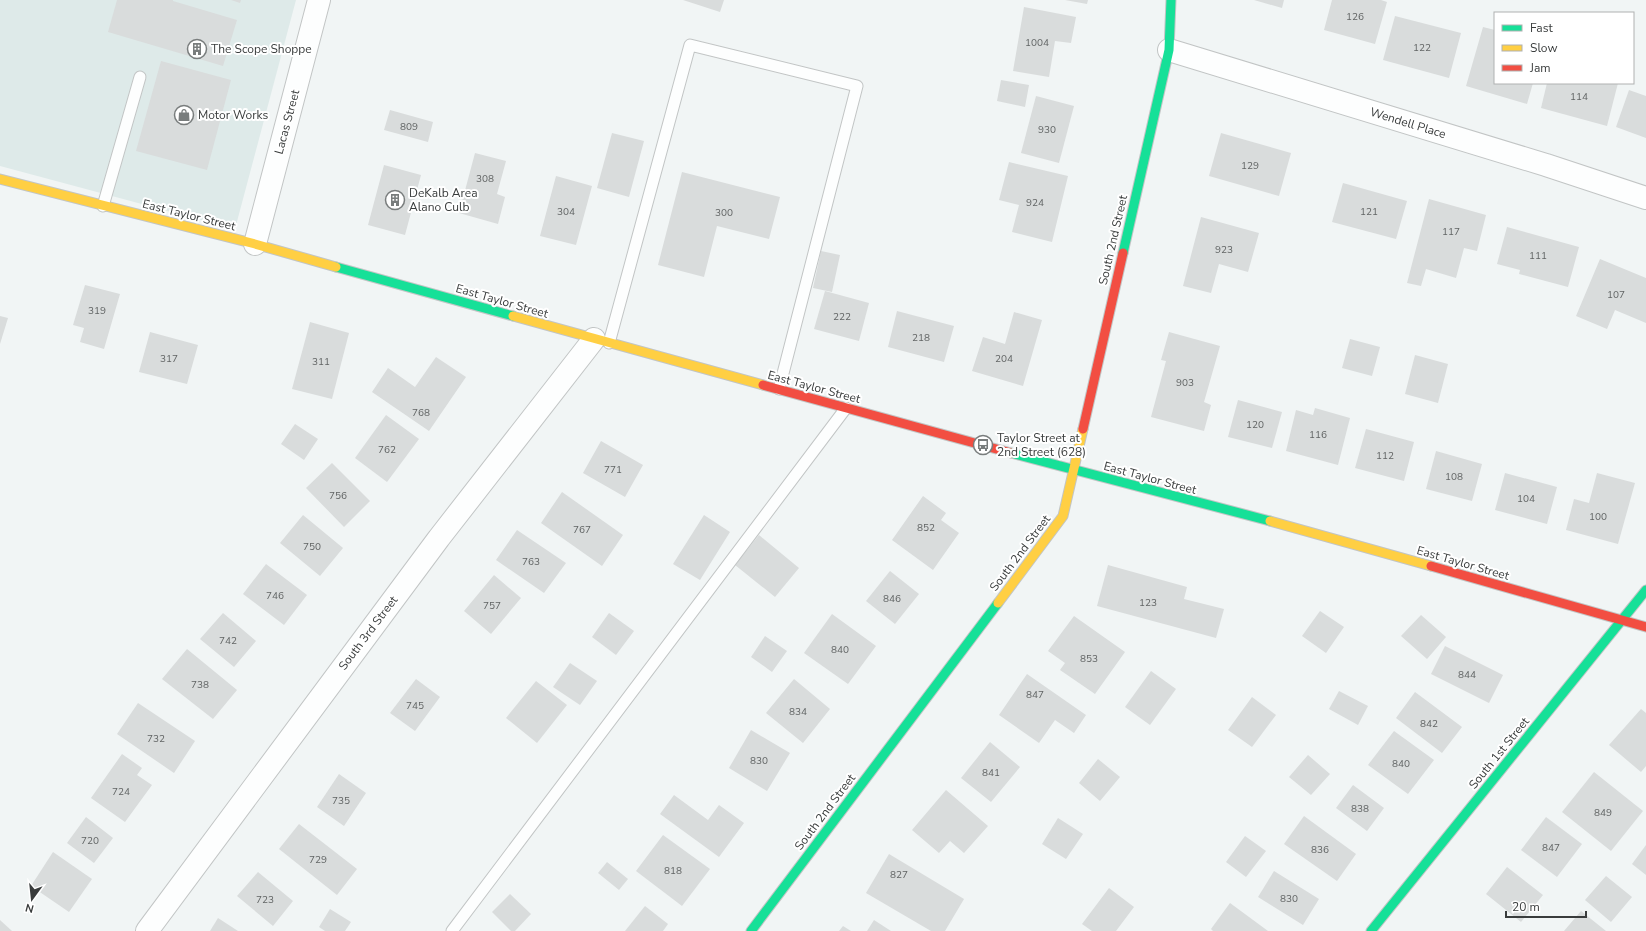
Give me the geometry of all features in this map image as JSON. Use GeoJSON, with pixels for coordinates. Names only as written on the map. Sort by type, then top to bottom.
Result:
{"type":"FeatureCollection","features":[{"type":"Feature","properties":{"kind":"street","name":"Lacas Street"},"geometry":{"type":"LineString","coordinates":[[255,244],[318,0]]}},
{"type":"Feature","properties":{"kind":"street","name":"South 2nd Street"},"geometry":{"type":"LineString","coordinates":[[751,931],[1063,516],[1072,470],[1169,50],[1171,0]]}},
{"type":"Feature","properties":{"kind":"street","name":"Wendell Place"},"geometry":{"type":"LineString","coordinates":[[1169,50],[1646,198]]}},
{"type":"Feature","properties":{"kind":"street","name":"East Taylor Street"},"geometry":{"type":"LineString","coordinates":[[0,179],[255,244],[601,341],[1072,470],[1320,534],[1646,627]]}},
{"type":"Feature","properties":{"kind":"street","name":"South 3rd Street"},"geometry":{"type":"LineString","coordinates":[[147,931],[439,538],[601,341]]}},
{"type":"Feature","properties":{"kind":"street","name":"South 1st Street"},"geometry":{"type":"LineString","coordinates":[[1371,931],[1646,590]]}},
{"type":"Feature","properties":{"kind":"lane"},"geometry":{"type":"LineString","coordinates":[[601,341],[690,45],[857,86],[779,390]]}},
{"type":"Feature","properties":{"kind":"lane"},"geometry":{"type":"LineString","coordinates":[[103,206],[140,77]]}},
{"type":"Feature","properties":{"kind":"lane"},"geometry":{"type":"LineString","coordinates":[[452,931],[846,408]]}},
{"type":"Feature","properties":{"kind":"shaded area"},"geometry":{"type":"Polygon","coordinates":[[[0,0],[296,0],[235,229],[0,166],[0,0]]]}},
{"type":"Feature","properties":{"kind":"building","name":"The Scope Shoppe"},"geometry":{"type":"Polygon","coordinates":[[[117,0],[173,0],[237,20],[223,66],[108,32],[117,0]]]}},
{"type":"Feature","properties":{"kind":"building"},"geometry":{"type":"Polygon","coordinates":[[[231,0],[241,0],[240,3],[231,0]]]}},
{"type":"Feature","properties":{"kind":"building"},"geometry":{"type":"Polygon","coordinates":[[[683,0],[724,0],[720,12],[683,0]]]}},
{"type":"Feature","properties":{"kind":"building"},"geometry":{"type":"Polygon","coordinates":[[[1065,0],[1088,0],[1087,4],[1065,0]]]}},
{"type":"Feature","properties":{"kind":"building"},"geometry":{"type":"Polygon","coordinates":[[[1254,0],[1284,0],[1282,8],[1254,0]]]}},
{"type":"Feature","properties":{"kind":"building"},"geometry":{"type":"Polygon","coordinates":[[[1332,0],[1381,0],[1387,2],[1375,44],[1324,30],[1332,0]]]}},
{"type":"Feature","properties":{"kind":"building"},"geometry":{"type":"Polygon","coordinates":[[[1024,7],[1076,17],[1071,43],[1055,41],[1049,77],[1013,71],[1024,7]]]}},
{"type":"Feature","properties":{"kind":"building"},"geometry":{"type":"Polygon","coordinates":[[[1395,16],[1461,33],[1449,78],[1383,60],[1395,16]]]}},
{"type":"Feature","properties":{"kind":"building"},"geometry":{"type":"Polygon","coordinates":[[[1483,27],[1494,30],[1494,84],[1533,84],[1527,104],[1466,86],[1483,27]]]}},
{"type":"Feature","properties":{"kind":"building","name":"Motor Works"},"geometry":{"type":"Polygon","coordinates":[[[161,61],[231,80],[207,170],[136,151],[161,61]]]}},
{"type":"Feature","properties":{"kind":"building"},"geometry":{"type":"Polygon","coordinates":[[[1001,80],[1029,85],[1025,107],[997,101],[1001,80]]]}},
{"type":"Feature","properties":{"kind":"building"},"geometry":{"type":"Polygon","coordinates":[[[1547,84],[1618,84],[1607,126],[1541,108],[1547,84]]]}},
{"type":"Feature","properties":{"kind":"building"},"geometry":{"type":"Polygon","coordinates":[[[1629,90],[1646,96],[1646,138],[1616,127],[1629,90]]]}},
{"type":"Feature","properties":{"kind":"building"},"geometry":{"type":"Polygon","coordinates":[[[1036,96],[1074,106],[1059,163],[1021,153],[1036,96]]]}},
{"type":"Feature","properties":{"kind":"building"},"geometry":{"type":"Polygon","coordinates":[[[390,110],[433,122],[428,142],[384,130],[390,110]]]}},
{"type":"Feature","properties":{"kind":"building"},"geometry":{"type":"Polygon","coordinates":[[[612,133],[644,141],[629,197],[597,188],[612,133]]]}},
{"type":"Feature","properties":{"kind":"building"},"geometry":{"type":"Polygon","coordinates":[[[1221,133],[1291,153],[1279,196],[1209,176],[1221,133]]]}},
{"type":"Feature","properties":{"kind":"building"},"geometry":{"type":"Polygon","coordinates":[[[475,153],[506,161],[497,194],[505,197],[498,224],[459,213],[475,153]]]}},
{"type":"Feature","properties":{"kind":"building"},"geometry":{"type":"Polygon","coordinates":[[[1009,162],[1068,176],[1052,242],[1012,232],[1019,205],[999,200],[1009,162]]]}},
{"type":"Feature","properties":{"kind":"building","name":"DeKalb Area Alano Culb"},"geometry":{"type":"Polygon","coordinates":[[[384,165],[421,175],[405,235],[368,225],[384,165]]]}},
{"type":"Feature","properties":{"kind":"building"},"geometry":{"type":"Polygon","coordinates":[[[682,172],[780,197],[769,239],[717,226],[704,277],[658,265],[682,172]]]}},
{"type":"Feature","properties":{"kind":"building"},"geometry":{"type":"Polygon","coordinates":[[[556,176],[592,186],[576,245],[540,236],[556,176]]]}},
{"type":"Feature","properties":{"kind":"building"},"geometry":{"type":"Polygon","coordinates":[[[1343,183],[1407,201],[1396,239],[1332,222],[1343,183]]]}},
{"type":"Feature","properties":{"kind":"building"},"geometry":{"type":"Polygon","coordinates":[[[1429,199],[1486,215],[1477,251],[1464,248],[1456,278],[1426,269],[1421,286],[1407,283],[1429,199]]]}},
{"type":"Feature","properties":{"kind":"building"},"geometry":{"type":"Polygon","coordinates":[[[1201,217],[1259,233],[1248,272],[1219,264],[1211,293],[1183,286],[1201,217]]]}},
{"type":"Feature","properties":{"kind":"building"},"geometry":{"type":"Polygon","coordinates":[[[1507,227],[1579,247],[1568,287],[1519,274],[1520,270],[1497,264],[1507,227]]]}},
{"type":"Feature","properties":{"kind":"building"},"geometry":{"type":"Polygon","coordinates":[[[821,251],[840,255],[832,292],[813,288],[821,251]]]}},
{"type":"Feature","properties":{"kind":"building"},"geometry":{"type":"Polygon","coordinates":[[[1600,259],[1646,278],[1646,323],[1615,310],[1607,329],[1576,316],[1600,259]]]}},
{"type":"Feature","properties":{"kind":"building"},"geometry":{"type":"Polygon","coordinates":[[[85,285],[120,294],[104,349],[80,342],[84,328],[73,325],[85,285]]]}},
{"type":"Feature","properties":{"kind":"building"},"geometry":{"type":"Polygon","coordinates":[[[825,291],[869,303],[859,341],[814,329],[825,291]]]}},
{"type":"Feature","properties":{"kind":"building"},"geometry":{"type":"Polygon","coordinates":[[[897,311],[954,326],[944,362],[888,347],[897,311]]]}},
{"type":"Feature","properties":{"kind":"building"},"geometry":{"type":"Polygon","coordinates":[[[1014,312],[1042,320],[1023,386],[972,371],[983,337],[1005,344],[1014,312]]]}},
{"type":"Feature","properties":{"kind":"building"},"geometry":{"type":"Polygon","coordinates":[[[0,316],[8,318],[0,344],[0,316]]]}},
{"type":"Feature","properties":{"kind":"building"},"geometry":{"type":"Polygon","coordinates":[[[310,322],[349,333],[332,399],[292,389],[310,322]]]}},
{"type":"Feature","properties":{"kind":"building"},"geometry":{"type":"Polygon","coordinates":[[[150,332],[198,345],[187,384],[139,372],[150,332]]]}},
{"type":"Feature","properties":{"kind":"building"},"geometry":{"type":"Polygon","coordinates":[[[1169,332],[1220,346],[1204,402],[1211,405],[1204,431],[1151,417],[1166,361],[1161,360],[1169,332]]]}},
{"type":"Feature","properties":{"kind":"building"},"geometry":{"type":"Polygon","coordinates":[[[1350,339],[1380,347],[1372,376],[1342,368],[1350,339]]]}},
{"type":"Feature","properties":{"kind":"building"},"geometry":{"type":"Polygon","coordinates":[[[1415,355],[1448,364],[1438,403],[1405,394],[1415,355]]]}},
{"type":"Feature","properties":{"kind":"building"},"geometry":{"type":"Polygon","coordinates":[[[436,357],[466,377],[429,431],[372,392],[388,368],[415,387],[436,357]]]}},
{"type":"Feature","properties":{"kind":"building"},"geometry":{"type":"Polygon","coordinates":[[[1238,400],[1282,412],[1272,448],[1228,437],[1238,400]]]}},
{"type":"Feature","properties":{"kind":"building"},"geometry":{"type":"Polygon","coordinates":[[[1315,408],[1350,418],[1338,465],[1286,451],[1296,410],[1313,415],[1315,408]]]}},
{"type":"Feature","properties":{"kind":"building"},"geometry":{"type":"Polygon","coordinates":[[[386,415],[419,439],[387,482],[355,458],[386,415]]]}},
{"type":"Feature","properties":{"kind":"building"},"geometry":{"type":"Polygon","coordinates":[[[295,424],[318,439],[304,460],[281,444],[295,424]]]}},
{"type":"Feature","properties":{"kind":"building"},"geometry":{"type":"Polygon","coordinates":[[[1366,429],[1414,442],[1404,481],[1355,468],[1366,429]]]}},
{"type":"Feature","properties":{"kind":"building"},"geometry":{"type":"Polygon","coordinates":[[[601,441],[643,465],[625,497],[583,473],[601,441]]]}},
{"type":"Feature","properties":{"kind":"building"},"geometry":{"type":"Polygon","coordinates":[[[1436,451],[1482,464],[1472,501],[1426,489],[1436,451]]]}},
{"type":"Feature","properties":{"kind":"building"},"geometry":{"type":"Polygon","coordinates":[[[332,463],[370,501],[344,527],[306,488],[332,463]]]}},
{"type":"Feature","properties":{"kind":"building"},"geometry":{"type":"Polygon","coordinates":[[[1505,473],[1557,487],[1547,524],[1495,510],[1505,473]]]}},
{"type":"Feature","properties":{"kind":"building"},"geometry":{"type":"Polygon","coordinates":[[[1597,473],[1635,483],[1618,544],[1566,530],[1574,499],[1589,503],[1597,473]]]}},
{"type":"Feature","properties":{"kind":"building"},"geometry":{"type":"Polygon","coordinates":[[[562,492],[623,535],[602,566],[541,523],[562,492]]]}},
{"type":"Feature","properties":{"kind":"building"},"geometry":{"type":"Polygon","coordinates":[[[923,496],[946,513],[941,520],[959,533],[933,570],[892,540],[923,496]]]}},
{"type":"Feature","properties":{"kind":"building"},"geometry":{"type":"Polygon","coordinates":[[[303,515],[343,548],[320,576],[280,543],[303,515]]]}},
{"type":"Feature","properties":{"kind":"building"},"geometry":{"type":"Polygon","coordinates":[[[704,515],[730,532],[700,580],[673,564],[704,515]]]}},
{"type":"Feature","properties":{"kind":"building"},"geometry":{"type":"Polygon","coordinates":[[[517,530],[566,563],[544,593],[496,560],[517,530]]]}},
{"type":"Feature","properties":{"kind":"building"},"geometry":{"type":"Polygon","coordinates":[[[759,535],[799,568],[775,597],[735,565],[759,535]]]}},
{"type":"Feature","properties":{"kind":"building"},"geometry":{"type":"Polygon","coordinates":[[[266,564],[307,595],[284,625],[243,594],[266,564]]]}},
{"type":"Feature","properties":{"kind":"building"},"geometry":{"type":"Polygon","coordinates":[[[1108,565],[1187,587],[1184,599],[1224,609],[1216,638],[1097,606],[1108,565]]]}},
{"type":"Feature","properties":{"kind":"building"},"geometry":{"type":"Polygon","coordinates":[[[890,571],[919,594],[895,624],[866,601],[890,571]]]}},
{"type":"Feature","properties":{"kind":"building"},"geometry":{"type":"Polygon","coordinates":[[[494,575],[521,598],[491,634],[464,611],[494,575]]]}},
{"type":"Feature","properties":{"kind":"building"},"geometry":{"type":"Polygon","coordinates":[[[1320,611],[1344,627],[1326,653],[1302,636],[1320,611]]]}},
{"type":"Feature","properties":{"kind":"building"},"geometry":{"type":"Polygon","coordinates":[[[223,613],[256,641],[234,667],[200,639],[223,613]]]}},
{"type":"Feature","properties":{"kind":"building"},"geometry":{"type":"Polygon","coordinates":[[[609,613],[634,631],[616,655],[592,637],[609,613]]]}},
{"type":"Feature","properties":{"kind":"building"},"geometry":{"type":"Polygon","coordinates":[[[832,614],[876,646],[848,684],[804,653],[832,614]]]}},
{"type":"Feature","properties":{"kind":"building"},"geometry":{"type":"Polygon","coordinates":[[[1421,615],[1446,637],[1427,659],[1401,636],[1421,615]]]}},
{"type":"Feature","properties":{"kind":"building"},"geometry":{"type":"Polygon","coordinates":[[[1074,616],[1125,652],[1095,694],[1060,670],[1065,663],[1048,651],[1074,616]]]}},
{"type":"Feature","properties":{"kind":"building"},"geometry":{"type":"Polygon","coordinates":[[[765,636],[787,651],[772,672],[751,657],[765,636]]]}},
{"type":"Feature","properties":{"kind":"building"},"geometry":{"type":"Polygon","coordinates":[[[1445,646],[1503,675],[1489,703],[1431,674],[1445,646]]]}},
{"type":"Feature","properties":{"kind":"building"},"geometry":{"type":"Polygon","coordinates":[[[187,649],[237,690],[213,719],[162,679],[187,649]]]}},
{"type":"Feature","properties":{"kind":"building"},"geometry":{"type":"Polygon","coordinates":[[[570,663],[597,681],[580,705],[553,687],[570,663]]]}},
{"type":"Feature","properties":{"kind":"building"},"geometry":{"type":"Polygon","coordinates":[[[1151,671],[1176,689],[1150,725],[1125,707],[1151,671]]]}},
{"type":"Feature","properties":{"kind":"building"},"geometry":{"type":"Polygon","coordinates":[[[1027,674],[1086,715],[1074,733],[1055,720],[1039,743],[999,715],[1027,674]]]}},
{"type":"Feature","properties":{"kind":"building"},"geometry":{"type":"Polygon","coordinates":[[[416,679],[440,697],[415,731],[390,713],[416,679]]]}},
{"type":"Feature","properties":{"kind":"building"},"geometry":{"type":"Polygon","coordinates":[[[794,679],[830,709],[803,743],[766,713],[794,679]]]}},
{"type":"Feature","properties":{"kind":"building"},"geometry":{"type":"Polygon","coordinates":[[[536,681],[567,705],[537,743],[506,718],[536,681]]]}},
{"type":"Feature","properties":{"kind":"building"},"geometry":{"type":"Polygon","coordinates":[[[1339,691],[1368,706],[1358,725],[1329,709],[1339,691]]]}},
{"type":"Feature","properties":{"kind":"building"},"geometry":{"type":"Polygon","coordinates":[[[1415,692],[1462,727],[1442,753],[1396,718],[1415,692]]]}},
{"type":"Feature","properties":{"kind":"building"},"geometry":{"type":"Polygon","coordinates":[[[1252,697],[1276,715],[1252,747],[1228,730],[1252,697]]]}},
{"type":"Feature","properties":{"kind":"building"},"geometry":{"type":"Polygon","coordinates":[[[138,703],[195,741],[174,773],[117,734],[138,703]]]}},
{"type":"Feature","properties":{"kind":"building"},"geometry":{"type":"Polygon","coordinates":[[[1641,709],[1646,713],[1646,766],[1641,772],[1609,745],[1641,709]]]}},
{"type":"Feature","properties":{"kind":"building"},"geometry":{"type":"Polygon","coordinates":[[[751,730],[790,753],[767,791],[729,768],[751,730]]]}},
{"type":"Feature","properties":{"kind":"building"},"geometry":{"type":"Polygon","coordinates":[[[1394,731],[1434,760],[1408,794],[1368,765],[1394,731]]]}},
{"type":"Feature","properties":{"kind":"building"},"geometry":{"type":"Polygon","coordinates":[[[990,742],[1020,767],[991,802],[961,778],[990,742]]]}},
{"type":"Feature","properties":{"kind":"building"},"geometry":{"type":"Polygon","coordinates":[[[122,754],[142,768],[137,775],[152,785],[125,822],[91,798],[122,754]]]}},
{"type":"Feature","properties":{"kind":"building"},"geometry":{"type":"Polygon","coordinates":[[[1308,755],[1330,774],[1311,795],[1289,777],[1308,755]]]}},
{"type":"Feature","properties":{"kind":"building"},"geometry":{"type":"Polygon","coordinates":[[[1098,759],[1120,777],[1100,801],[1079,783],[1098,759]]]}},
{"type":"Feature","properties":{"kind":"building"},"geometry":{"type":"Polygon","coordinates":[[[1594,772],[1643,811],[1611,851],[1562,812],[1594,772]]]}},
{"type":"Feature","properties":{"kind":"building"},"geometry":{"type":"Polygon","coordinates":[[[339,774],[366,793],[344,826],[317,807],[339,774]]]}},
{"type":"Feature","properties":{"kind":"building"},"geometry":{"type":"Polygon","coordinates":[[[1353,785],[1384,808],[1367,831],[1336,808],[1353,785]]]}},
{"type":"Feature","properties":{"kind":"building"},"geometry":{"type":"Polygon","coordinates":[[[946,790],[988,826],[964,853],[950,841],[939,853],[912,830],[946,790]]]}},
{"type":"Feature","properties":{"kind":"building"},"geometry":{"type":"Polygon","coordinates":[[[674,795],[708,820],[719,805],[744,823],[719,857],[660,814],[674,795]]]}},
{"type":"Feature","properties":{"kind":"building"},"geometry":{"type":"Polygon","coordinates":[[[1304,816],[1356,854],[1337,881],[1284,844],[1304,816]]]}},
{"type":"Feature","properties":{"kind":"building"},"geometry":{"type":"Polygon","coordinates":[[[86,817],[113,838],[94,863],[67,843],[86,817]]]}},
{"type":"Feature","properties":{"kind":"building"},"geometry":{"type":"Polygon","coordinates":[[[1546,817],[1582,844],[1557,877],[1521,850],[1546,817]]]}},
{"type":"Feature","properties":{"kind":"building"},"geometry":{"type":"Polygon","coordinates":[[[1058,818],[1083,834],[1066,859],[1042,844],[1058,818]]]}},
{"type":"Feature","properties":{"kind":"building"},"geometry":{"type":"Polygon","coordinates":[[[299,824],[357,869],[337,895],[279,849],[299,824]]]}},
{"type":"Feature","properties":{"kind":"building"},"geometry":{"type":"Polygon","coordinates":[[[663,835],[710,869],[682,906],[636,871],[663,835]]]}},
{"type":"Feature","properties":{"kind":"building"},"geometry":{"type":"Polygon","coordinates":[[[1245,836],[1266,851],[1246,877],[1226,862],[1245,836]]]}},
{"type":"Feature","properties":{"kind":"building"},"geometry":{"type":"Polygon","coordinates":[[[1646,845],[1646,875],[1632,864],[1646,845]]]}},
{"type":"Feature","properties":{"kind":"building"},"geometry":{"type":"Polygon","coordinates":[[[53,852],[92,879],[69,912],[31,886],[53,852]]]}},
{"type":"Feature","properties":{"kind":"building"},"geometry":{"type":"Polygon","coordinates":[[[889,854],[964,899],[945,931],[931,931],[866,893],[889,854]]]}},
{"type":"Feature","properties":{"kind":"building"},"geometry":{"type":"Polygon","coordinates":[[[607,862],[628,879],[619,890],[598,873],[607,862]]]}},
{"type":"Feature","properties":{"kind":"building"},"geometry":{"type":"Polygon","coordinates":[[[1507,867],[1543,895],[1521,922],[1486,894],[1507,867]]]}},
{"type":"Feature","properties":{"kind":"building"},"geometry":{"type":"Polygon","coordinates":[[[1274,871],[1319,899],[1303,925],[1258,897],[1274,871]]]}},
{"type":"Feature","properties":{"kind":"building"},"geometry":{"type":"Polygon","coordinates":[[[258,872],[293,901],[273,926],[237,896],[258,872]]]}},
{"type":"Feature","properties":{"kind":"building"},"geometry":{"type":"Polygon","coordinates":[[[1606,876],[1632,897],[1611,922],[1585,900],[1606,876]]]}},
{"type":"Feature","properties":{"kind":"building"},"geometry":{"type":"Polygon","coordinates":[[[1109,888],[1134,907],[1116,931],[1092,931],[1082,924],[1109,888]]]}},
{"type":"Feature","properties":{"kind":"building"},"geometry":{"type":"Polygon","coordinates":[[[510,894],[531,914],[515,931],[511,931],[492,912],[510,894]]]}},
{"type":"Feature","properties":{"kind":"building"},"geometry":{"type":"Polygon","coordinates":[[[1230,903],[1268,931],[1213,931],[1211,929],[1230,903]]]}},
{"type":"Feature","properties":{"kind":"building"},"geometry":{"type":"Polygon","coordinates":[[[645,906],[668,924],[663,931],[625,931],[645,906]]]}},
{"type":"Feature","properties":{"kind":"building"},"geometry":{"type":"Polygon","coordinates":[[[330,909],[351,922],[345,931],[325,931],[319,927],[330,909]]]}},
{"type":"Feature","properties":{"kind":"building"},"geometry":{"type":"Polygon","coordinates":[[[1581,911],[1606,931],[1564,931],[1581,911]]]}},
{"type":"Feature","properties":{"kind":"building"},"geometry":{"type":"Polygon","coordinates":[[[218,918],[238,931],[210,931],[218,918]]]}},
{"type":"Feature","properties":{"kind":"building"},"geometry":{"type":"Polygon","coordinates":[[[0,920],[12,931],[0,931],[0,920]]]}},
{"type":"Feature","properties":{"kind":"building"},"geometry":{"type":"Polygon","coordinates":[[[874,920],[891,931],[867,931],[874,920]]]}},
{"type":"Feature","properties":{"kind":"building"},"geometry":{"type":"Polygon","coordinates":[[[843,926],[851,931],[839,931],[843,926]]]}},
{"type":"Feature","properties":{"kind":"traffic: fast"},"geometry":{"type":"LineString","coordinates":[[1123,253],[1169,50],[1171,0]]}},
{"type":"Feature","properties":{"kind":"traffic: fast"},"geometry":{"type":"LineString","coordinates":[[336,267],[513,316]]}},
{"type":"Feature","properties":{"kind":"traffic: fast"},"geometry":{"type":"LineString","coordinates":[[1011,453],[1270,521]]}},
{"type":"Feature","properties":{"kind":"traffic: fast"},"geometry":{"type":"LineString","coordinates":[[1371,931],[1646,590]]}},
{"type":"Feature","properties":{"kind":"traffic: fast"},"geometry":{"type":"LineString","coordinates":[[751,931],[998,603]]}},
{"type":"Feature","properties":{"kind":"traffic: slow"},"geometry":{"type":"LineString","coordinates":[[0,179],[255,244],[336,267]]}},
{"type":"Feature","properties":{"kind":"traffic: slow"},"geometry":{"type":"LineString","coordinates":[[513,316],[763,385]]}},
{"type":"Feature","properties":{"kind":"traffic: slow"},"geometry":{"type":"LineString","coordinates":[[998,603],[1063,516],[1083,429]]}},
{"type":"Feature","properties":{"kind":"traffic: slow"},"geometry":{"type":"LineString","coordinates":[[1270,521],[1431,566]]}},
{"type":"Feature","properties":{"kind":"traffic: jam"},"geometry":{"type":"LineString","coordinates":[[1083,429],[1123,253]]}},
{"type":"Feature","properties":{"kind":"traffic: jam"},"geometry":{"type":"LineString","coordinates":[[763,385],[1011,453]]}},
{"type":"Feature","properties":{"kind":"traffic: jam"},"geometry":{"type":"LineString","coordinates":[[1431,566],[1646,627]]}},
{"type":"Feature","properties":{"kind":"place","name":"The Scope Shoppe"},"geometry":{"type":"Point","coordinates":[197,49]}},
{"type":"Feature","properties":{"kind":"place","name":"Motor Works"},"geometry":{"type":"Point","coordinates":[184,115]}},
{"type":"Feature","properties":{"kind":"place","name":"DeKalb Area Alano Culb"},"geometry":{"type":"Point","coordinates":[395,200]}},
{"type":"Feature","properties":{"kind":"place","name":"Taylor Street at 2nd Street (628)"},"geometry":{"type":"Point","coordinates":[983,445]}}]}
